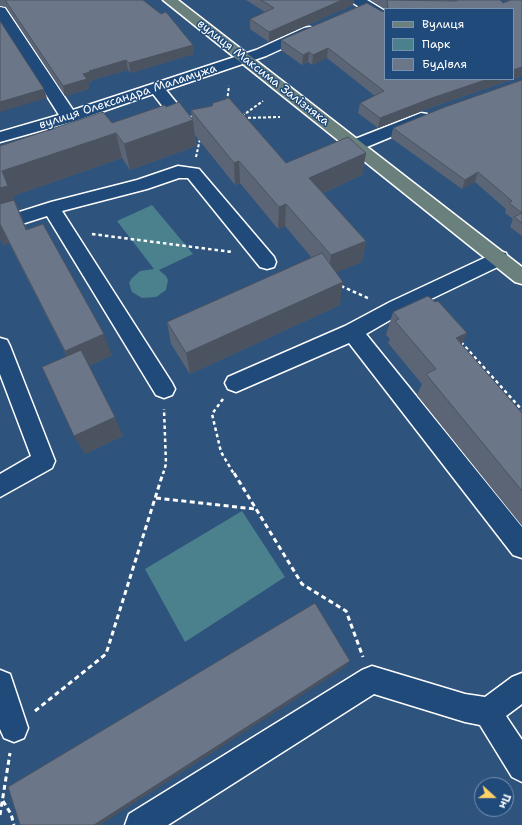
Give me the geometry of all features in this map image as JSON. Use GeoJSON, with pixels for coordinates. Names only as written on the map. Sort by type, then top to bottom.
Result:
{"type":"FeatureCollection","features":[{"type":"Feature","properties":{"kind":"main road","name":"вулиця Максима Залізняка"},"geometry":{"type":"LineString","coordinates":[[170,0],[522,277]]}},
{"type":"Feature","properties":{"kind":"street"},"geometry":{"type":"LineString","coordinates":[[358,6],[384,17]]}},
{"type":"Feature","properties":{"kind":"street"},"geometry":{"type":"LineString","coordinates":[[0,11],[69,117]]}},
{"type":"Feature","properties":{"kind":"street","name":"вулиця Олександра Маламужа"},"geometry":{"type":"LineString","coordinates":[[0,137],[69,117],[246,59],[324,25]]}},
{"type":"Feature","properties":{"kind":"street"},"geometry":{"type":"LineString","coordinates":[[156,88],[184,122],[207,123]]}},
{"type":"Feature","properties":{"kind":"street"},"geometry":{"type":"LineString","coordinates":[[356,145],[436,112]]}},
{"type":"Feature","properties":{"kind":"street"},"geometry":{"type":"LineString","coordinates":[[0,225],[51,208],[141,185],[178,172],[194,173],[264,259]]}},
{"type":"Feature","properties":{"kind":"street"},"geometry":{"type":"LineString","coordinates":[[51,208],[164,389]]}},
{"type":"Feature","properties":{"kind":"street"},"geometry":{"type":"LineString","coordinates":[[236,383],[352,332],[397,307],[499,258]]}},
{"type":"Feature","properties":{"kind":"street"},"geometry":{"type":"LineString","coordinates":[[352,332],[522,546]]}},
{"type":"Feature","properties":{"kind":"street"},"geometry":{"type":"LineString","coordinates":[[0,346],[44,460],[0,486]]}},
{"type":"Feature","properties":{"kind":"street"},"geometry":{"type":"LineString","coordinates":[[140,825],[372,680],[465,708],[488,712],[522,687]]}},
{"type":"Feature","properties":{"kind":"street"},"geometry":{"type":"LineString","coordinates":[[0,684],[14,728]]}},
{"type":"Feature","properties":{"kind":"street"},"geometry":{"type":"LineString","coordinates":[[488,712],[522,767]]}},
{"type":"Feature","properties":{"kind":"path"},"geometry":{"type":"LineString","coordinates":[[194,173],[198,143],[208,119],[224,118],[229,86]]}},
{"type":"Feature","properties":{"kind":"path"},"geometry":{"type":"LineString","coordinates":[[263,101],[240,118],[280,117]]}},
{"type":"Feature","properties":{"kind":"path"},"geometry":{"type":"LineString","coordinates":[[65,230],[264,259]]}},
{"type":"Feature","properties":{"kind":"path"},"geometry":{"type":"LineString","coordinates":[[340,286],[366,297],[397,307]]}},
{"type":"Feature","properties":{"kind":"path"},"geometry":{"type":"LineString","coordinates":[[460,341],[522,410]]}},
{"type":"Feature","properties":{"kind":"path"},"geometry":{"type":"LineString","coordinates":[[236,383],[212,414],[221,452],[302,584],[346,611],[372,680]]}},
{"type":"Feature","properties":{"kind":"path"},"geometry":{"type":"LineString","coordinates":[[0,815],[14,728],[106,654],[166,464],[164,389]]}},
{"type":"Feature","properties":{"kind":"path"},"geometry":{"type":"LineString","coordinates":[[156,498],[256,509]]}},
{"type":"Feature","properties":{"kind":"path"},"geometry":{"type":"LineString","coordinates":[[2,801],[11,814],[14,825]]}},
{"type":"Feature","properties":{"kind":"green space"},"geometry":{"type":"Polygon","coordinates":[[[152,205],[193,254],[159,270],[168,280],[166,290],[156,297],[142,298],[132,292],[129,283],[140,271],[154,269],[117,221],[152,205]]]}},
{"type":"Feature","properties":{"kind":"green space"},"geometry":{"type":"Polygon","coordinates":[[[242,511],[285,577],[185,642],[145,569],[242,511]]]}},
{"type":"Feature","properties":{"kind":"building"},"geometry":{"type":"Polygon","coordinates":[[[5,0],[143,0],[161,14],[166,12],[193,45],[129,63],[126,60],[89,71],[90,72],[83,74],[87,79],[63,86],[5,0]]]}},
{"type":"Feature","properties":{"kind":"building"},"geometry":{"type":"Polygon","coordinates":[[[261,0],[342,0],[269,32],[250,19],[274,8],[261,0]]]}},
{"type":"Feature","properties":{"kind":"building"},"geometry":{"type":"Polygon","coordinates":[[[387,0],[500,0],[503,3],[511,0],[522,0],[522,67],[514,70],[514,8],[388,8],[387,0]]]}},
{"type":"Feature","properties":{"kind":"building"},"geometry":{"type":"Polygon","coordinates":[[[367,3],[384,12],[384,80],[485,80],[380,118],[360,103],[384,91],[328,48],[313,55],[309,52],[303,55],[281,40],[367,3]]]}},
{"type":"Feature","properties":{"kind":"building"},"geometry":{"type":"Polygon","coordinates":[[[0,21],[44,89],[0,102],[0,21]]]}},
{"type":"Feature","properties":{"kind":"building"},"geometry":{"type":"Polygon","coordinates":[[[522,80],[522,213],[509,203],[512,201],[478,172],[465,180],[393,128],[445,107],[522,80]]]}},
{"type":"Feature","properties":{"kind":"building"},"geometry":{"type":"Polygon","coordinates":[[[229,98],[286,163],[348,137],[366,153],[309,178],[366,241],[331,255],[286,204],[279,207],[239,161],[234,163],[191,110],[212,106],[213,103],[229,98]]]}},
{"type":"Feature","properties":{"kind":"building"},"geometry":{"type":"Polygon","coordinates":[[[179,102],[193,120],[124,144],[116,133],[2,171],[8,186],[0,188],[0,146],[103,112],[112,123],[165,105],[166,107],[179,102]]]}},
{"type":"Feature","properties":{"kind":"building"},"geometry":{"type":"Polygon","coordinates":[[[14,200],[26,230],[43,224],[104,334],[65,351],[0,224],[0,204],[14,200]]]}},
{"type":"Feature","properties":{"kind":"building"},"geometry":{"type":"Polygon","coordinates":[[[522,213],[522,223],[514,217],[522,213]]]}},
{"type":"Feature","properties":{"kind":"building"},"geometry":{"type":"Polygon","coordinates":[[[322,253],[343,282],[186,353],[167,322],[322,253]]]}},
{"type":"Feature","properties":{"kind":"building"},"geometry":{"type":"Polygon","coordinates":[[[428,296],[435,302],[438,301],[467,333],[456,338],[522,413],[522,491],[426,374],[436,369],[395,321],[399,319],[393,312],[428,296]]]}},
{"type":"Feature","properties":{"kind":"building"},"geometry":{"type":"Polygon","coordinates":[[[81,350],[115,417],[74,436],[42,367],[81,350]]]}},
{"type":"Feature","properties":{"kind":"building"},"geometry":{"type":"Polygon","coordinates":[[[315,603],[350,661],[94,825],[20,825],[8,787],[315,603]]]}}]}
